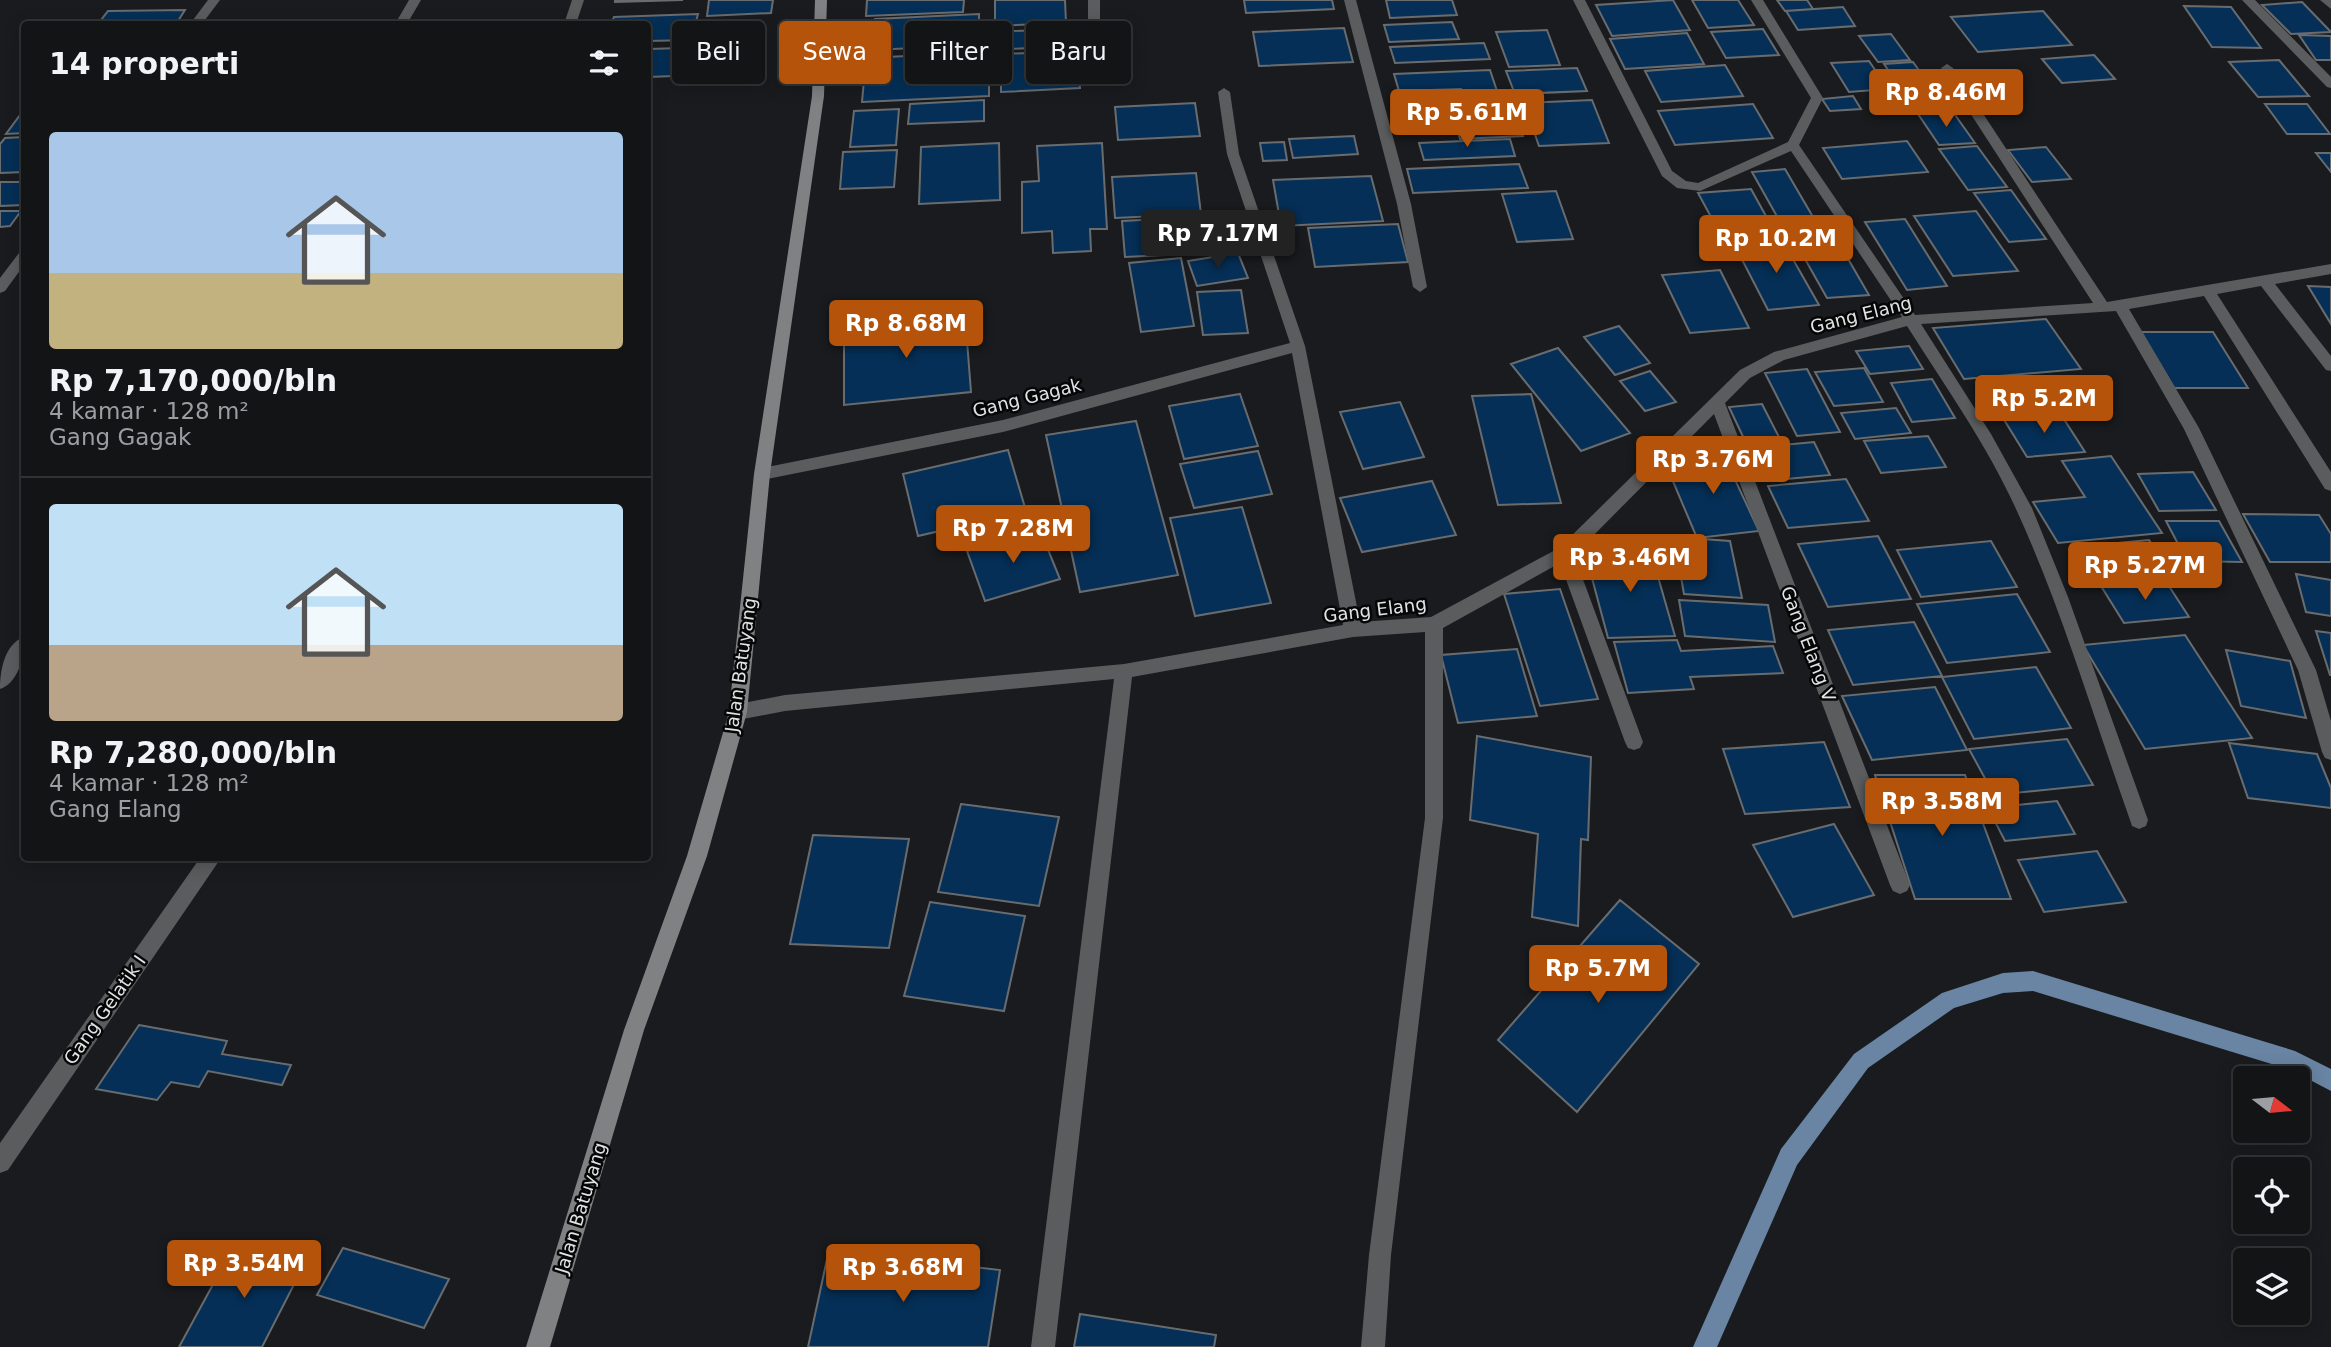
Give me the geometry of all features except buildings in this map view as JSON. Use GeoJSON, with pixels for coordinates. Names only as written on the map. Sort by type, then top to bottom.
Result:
{"type":"FeatureCollection","features":[{"type":"Feature","properties":{"kind":"street"},"geometry":{"type":"LineString","coordinates":[[198,21],[214,0]]}},
{"type":"Feature","properties":{"kind":"street"},"geometry":{"type":"LineString","coordinates":[[403,21],[415,0]]}},
{"type":"Feature","properties":{"kind":"street"},"geometry":{"type":"LineString","coordinates":[[571,21],[578,0]]}},
{"type":"Feature","properties":{"kind":"street","name":"Jalan Batuyang"},"geometry":{"type":"LineString","coordinates":[[538,1347],[634,1030],[697,856],[738,712],[762,474],[818,96],[821,0]]}},
{"type":"Feature","properties":{"kind":"street"},"geometry":{"type":"LineString","coordinates":[[1094,0],[1094,21]]}},
{"type":"Feature","properties":{"kind":"street"},"geometry":{"type":"LineString","coordinates":[[1350,0],[1404,204],[1420,287]]}},
{"type":"Feature","properties":{"kind":"street"},"geometry":{"type":"LineString","coordinates":[[1578,0],[1667,173],[1682,185],[1700,187],[1793,145],[1817,98],[1757,0]]}},
{"type":"Feature","properties":{"kind":"street"},"geometry":{"type":"LineString","coordinates":[[2248,0],[2331,84]]}},
{"type":"Feature","properties":{"kind":"street"},"geometry":{"type":"LineString","coordinates":[[2326,0],[2331,5]]}},
{"type":"Feature","properties":{"kind":"street"},"geometry":{"type":"LineString","coordinates":[[1947,68],[2112,307],[2191,428],[2306,670],[2331,752]]}},
{"type":"Feature","properties":{"kind":"street"},"geometry":{"type":"LineString","coordinates":[[1224,92],[1233,154],[1298,346],[1353,630]]}},
{"type":"Feature","properties":{"kind":"street"},"geometry":{"type":"LineString","coordinates":[[1793,145],[1911,320],[1986,438],[2024,508],[2060,597],[2139,820]]}},
{"type":"Feature","properties":{"kind":"street"},"geometry":{"type":"LineString","coordinates":[[0,288],[21,260]]}},
{"type":"Feature","properties":{"kind":"street","name":"Gang Elang"},"geometry":{"type":"LineString","coordinates":[[738,712],[785,703],[1124,671],[1353,630],[1434,624],[1565,553],[1745,374],[1779,356],[1911,320],[2112,307],[2331,269]]}},
{"type":"Feature","properties":{"kind":"street"},"geometry":{"type":"LineString","coordinates":[[2265,281],[2331,366]]}},
{"type":"Feature","properties":{"kind":"street"},"geometry":{"type":"LineString","coordinates":[[2207,290],[2331,485]]}},
{"type":"Feature","properties":{"kind":"street","name":"Gang Gagak"},"geometry":{"type":"LineString","coordinates":[[762,474],[1003,426],[1298,346]]}},
{"type":"Feature","properties":{"kind":"street","name":"Gang Elang V"},"geometry":{"type":"LineString","coordinates":[[1717,402],[1900,886]]}},
{"type":"Feature","properties":{"kind":"street"},"geometry":{"type":"LineString","coordinates":[[1565,553],[1634,742]]}},
{"type":"Feature","properties":{"kind":"street"},"geometry":{"type":"LineString","coordinates":[[1373,1347],[1380,1255],[1434,818],[1434,624]]}},
{"type":"Feature","properties":{"kind":"street"},"geometry":{"type":"LineString","coordinates":[[0,682],[21,649]]}},
{"type":"Feature","properties":{"kind":"street"},"geometry":{"type":"LineString","coordinates":[[1044,1347],[1124,671]]}},
{"type":"Feature","properties":{"kind":"street","name":"Gang Gelatik I"},"geometry":{"type":"LineString","coordinates":[[0,1162],[209,861]]}},
{"type":"Feature","properties":{"kind":"waterway"},"geometry":{"type":"LineString","coordinates":[[1705,1347],[1789,1157],[1861,1061],[1949,1000],[2003,983],[2033,981],[2295,1061],[2331,1080]]}}]}
